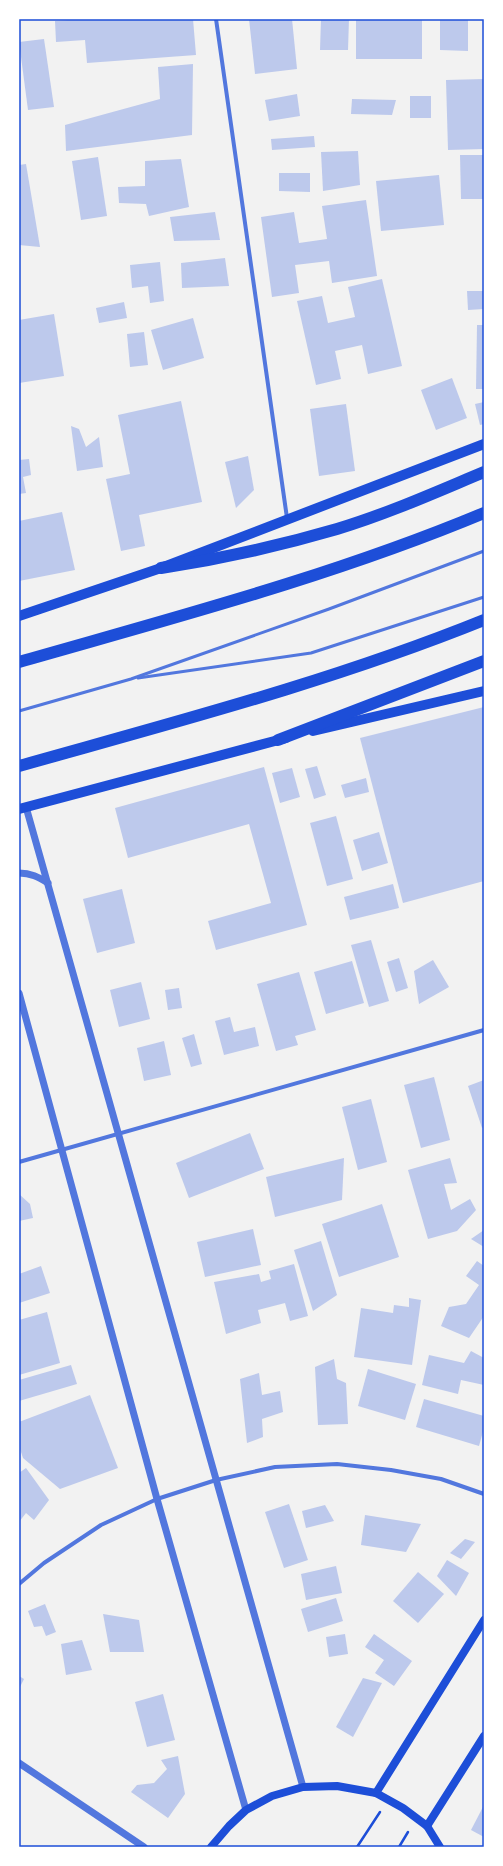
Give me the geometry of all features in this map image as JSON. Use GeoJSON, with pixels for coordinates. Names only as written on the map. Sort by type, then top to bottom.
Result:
{"type":"FeatureCollection","features":[{"type":"Feature","properties":{"kind":"highway"},"geometry":{"type":"LineString","coordinates":[[161,568],[241,554],[337,529],[383,513],[484,472]]}},
{"type":"Feature","properties":{"kind":"highway"},"geometry":{"type":"LineString","coordinates":[[19,662],[269,591],[394,548],[484,513]]}},
{"type":"Feature","properties":{"kind":"highway"},"geometry":{"type":"LineString","coordinates":[[19,766],[292,688],[372,662],[484,620]]}},
{"type":"Feature","properties":{"kind":"highway"},"geometry":{"type":"LineString","coordinates":[[278,740],[484,661]]}},
{"type":"Feature","properties":{"kind":"main road"},"geometry":{"type":"LineString","coordinates":[[19,616],[161,568],[287,521],[484,444]]}},
{"type":"Feature","properties":{"kind":"main road"},"geometry":{"type":"LineString","coordinates":[[23,808],[278,740],[484,691]]}},
{"type":"Feature","properties":{"kind":"main road"},"geometry":{"type":"LineString","coordinates":[[376,1793],[484,1620]]}},
{"type":"Feature","properties":{"kind":"main road"},"geometry":{"type":"LineString","coordinates":[[427,1826],[484,1736]]}},
{"type":"Feature","properties":{"kind":"main road"},"geometry":{"type":"LineString","coordinates":[[211,1847],[229,1826],[246,1810],[272,1796],[303,1787],[337,1786],[376,1793],[403,1808],[427,1826],[440,1847]]}},
{"type":"Feature","properties":{"kind":"street"},"geometry":{"type":"LineString","coordinates":[[216,19],[287,521]]}},
{"type":"Feature","properties":{"kind":"street"},"geometry":{"type":"LineString","coordinates":[[23,808],[48,883],[303,1787]]}},
{"type":"Feature","properties":{"kind":"street"},"geometry":{"type":"LineString","coordinates":[[19,873],[27,873],[37,876],[48,883]]}},
{"type":"Feature","properties":{"kind":"street"},"geometry":{"type":"LineString","coordinates":[[19,994],[157,1500],[246,1810]]}},
{"type":"Feature","properties":{"kind":"street"},"geometry":{"type":"LineString","coordinates":[[19,1162],[484,1030]]}},
{"type":"Feature","properties":{"kind":"street"},"geometry":{"type":"LineString","coordinates":[[19,1584],[44,1563],[102,1525],[157,1500],[216,1480],[275,1467],[337,1464],[391,1470],[441,1479],[484,1494]]}},
{"type":"Feature","properties":{"kind":"street"},"geometry":{"type":"LineString","coordinates":[[19,1763],[144,1847]]}},
{"type":"Feature","properties":{"kind":"lane"},"geometry":{"type":"LineString","coordinates":[[19,712],[131,679],[329,609],[484,550]]}},
{"type":"Feature","properties":{"kind":"lane"},"geometry":{"type":"LineString","coordinates":[[131,679],[311,653],[484,597]]}},
{"type":"Feature","properties":{"kind":"path"},"geometry":{"type":"LineString","coordinates":[[357,1847],[389,1800]]}},
{"type":"Feature","properties":{"kind":"building"},"geometry":{"type":"Polygon","coordinates":[[[82,19],[193,19],[196,55],[87,63],[85,40],[56,42],[55,21],[82,19]]]}},
{"type":"Feature","properties":{"kind":"building"},"geometry":{"type":"Polygon","coordinates":[[[249,19],[292,19],[297,69],[255,74],[249,19]]]}},
{"type":"Feature","properties":{"kind":"building"},"geometry":{"type":"Polygon","coordinates":[[[321,19],[349,19],[348,50],[320,50],[321,19]]]}},
{"type":"Feature","properties":{"kind":"building"},"geometry":{"type":"Polygon","coordinates":[[[356,19],[422,19],[422,59],[356,59],[356,19]]]}},
{"type":"Feature","properties":{"kind":"building"},"geometry":{"type":"Polygon","coordinates":[[[440,19],[468,19],[468,51],[440,50],[440,19]]]}},
{"type":"Feature","properties":{"kind":"building"},"geometry":{"type":"Polygon","coordinates":[[[44,39],[54,107],[28,110],[19,42],[44,39]]]}},
{"type":"Feature","properties":{"kind":"building"},"geometry":{"type":"Polygon","coordinates":[[[193,64],[192,135],[66,151],[65,125],[160,99],[158,67],[193,64]]]}},
{"type":"Feature","properties":{"kind":"building"},"geometry":{"type":"Polygon","coordinates":[[[484,79],[484,149],[448,150],[446,80],[484,79]]]}},
{"type":"Feature","properties":{"kind":"building"},"geometry":{"type":"Polygon","coordinates":[[[297,94],[300,116],[269,121],[265,100],[297,94]]]}},
{"type":"Feature","properties":{"kind":"building"},"geometry":{"type":"Polygon","coordinates":[[[410,96],[431,96],[431,118],[410,118],[410,96]]]}},
{"type":"Feature","properties":{"kind":"building"},"geometry":{"type":"Polygon","coordinates":[[[352,99],[396,100],[392,115],[351,114],[352,99]]]}},
{"type":"Feature","properties":{"kind":"building"},"geometry":{"type":"Polygon","coordinates":[[[314,136],[315,147],[272,150],[271,139],[314,136]]]}},
{"type":"Feature","properties":{"kind":"building"},"geometry":{"type":"Polygon","coordinates":[[[358,151],[360,185],[323,191],[321,152],[358,151]]]}},
{"type":"Feature","properties":{"kind":"building"},"geometry":{"type":"Polygon","coordinates":[[[460,155],[484,155],[484,199],[461,199],[460,155]]]}},
{"type":"Feature","properties":{"kind":"building"},"geometry":{"type":"Polygon","coordinates":[[[98,157],[107,216],[81,220],[72,161],[98,157]]]}},
{"type":"Feature","properties":{"kind":"building"},"geometry":{"type":"Polygon","coordinates":[[[181,159],[189,207],[149,216],[146,204],[119,203],[118,187],[145,186],[145,161],[181,159]]]}},
{"type":"Feature","properties":{"kind":"building"},"geometry":{"type":"Polygon","coordinates":[[[26,164],[40,247],[19,245],[19,165],[26,164]]]}},
{"type":"Feature","properties":{"kind":"building"},"geometry":{"type":"Polygon","coordinates":[[[279,173],[310,173],[310,192],[279,191],[279,173]]]}},
{"type":"Feature","properties":{"kind":"building"},"geometry":{"type":"Polygon","coordinates":[[[439,175],[444,225],[381,231],[376,181],[439,175]]]}},
{"type":"Feature","properties":{"kind":"building"},"geometry":{"type":"Polygon","coordinates":[[[366,200],[377,276],[332,283],[329,261],[295,265],[299,293],[272,297],[261,217],[294,212],[299,243],[327,239],[322,206],[366,200]]]}},
{"type":"Feature","properties":{"kind":"building"},"geometry":{"type":"Polygon","coordinates":[[[215,212],[220,240],[174,241],[170,217],[215,212]]]}},
{"type":"Feature","properties":{"kind":"building"},"geometry":{"type":"Polygon","coordinates":[[[225,258],[229,286],[182,288],[181,263],[225,258]]]}},
{"type":"Feature","properties":{"kind":"building"},"geometry":{"type":"Polygon","coordinates":[[[160,262],[164,301],[150,303],[148,286],[132,288],[130,265],[160,262]]]}},
{"type":"Feature","properties":{"kind":"building"},"geometry":{"type":"Polygon","coordinates":[[[382,279],[402,366],[368,374],[362,345],[335,351],[341,379],[316,385],[297,301],[322,296],[328,323],[355,317],[348,287],[382,279]]]}},
{"type":"Feature","properties":{"kind":"building"},"geometry":{"type":"Polygon","coordinates":[[[467,291],[484,291],[484,309],[468,310],[467,291]]]}},
{"type":"Feature","properties":{"kind":"building"},"geometry":{"type":"Polygon","coordinates":[[[124,302],[127,318],[99,323],[96,308],[124,302]]]}},
{"type":"Feature","properties":{"kind":"building"},"geometry":{"type":"Polygon","coordinates":[[[54,314],[64,376],[19,383],[19,320],[54,314]]]}},
{"type":"Feature","properties":{"kind":"building"},"geometry":{"type":"Polygon","coordinates":[[[193,318],[204,358],[163,370],[151,330],[193,318]]]}},
{"type":"Feature","properties":{"kind":"building"},"geometry":{"type":"Polygon","coordinates":[[[477,325],[484,325],[484,389],[476,389],[477,325]]]}},
{"type":"Feature","properties":{"kind":"building"},"geometry":{"type":"Polygon","coordinates":[[[144,332],[148,365],[130,367],[127,334],[144,332]]]}},
{"type":"Feature","properties":{"kind":"building"},"geometry":{"type":"Polygon","coordinates":[[[452,378],[467,418],[436,430],[421,390],[452,378]]]}},
{"type":"Feature","properties":{"kind":"building"},"geometry":{"type":"Polygon","coordinates":[[[181,401],[202,502],[139,515],[145,546],[121,551],[106,479],[130,474],[118,415],[181,401]]]}},
{"type":"Feature","properties":{"kind":"building"},"geometry":{"type":"Polygon","coordinates":[[[484,402],[484,424],[480,425],[475,404],[484,402]]]}},
{"type":"Feature","properties":{"kind":"building"},"geometry":{"type":"Polygon","coordinates":[[[346,404],[355,471],[319,476],[310,409],[346,404]]]}},
{"type":"Feature","properties":{"kind":"building"},"geometry":{"type":"Polygon","coordinates":[[[71,426],[79,429],[86,447],[99,437],[103,467],[77,471],[71,426]]]}},
{"type":"Feature","properties":{"kind":"building"},"geometry":{"type":"Polygon","coordinates":[[[248,456],[254,490],[236,508],[225,462],[248,456]]]}},
{"type":"Feature","properties":{"kind":"building"},"geometry":{"type":"Polygon","coordinates":[[[29,459],[31,475],[23,477],[26,493],[19,494],[19,460],[29,459]]]}},
{"type":"Feature","properties":{"kind":"building"},"geometry":{"type":"Polygon","coordinates":[[[62,512],[75,570],[19,581],[19,521],[62,512]]]}},
{"type":"Feature","properties":{"kind":"building"},"geometry":{"type":"Polygon","coordinates":[[[484,707],[484,881],[403,903],[360,738],[484,707]]]}},
{"type":"Feature","properties":{"kind":"building"},"geometry":{"type":"Polygon","coordinates":[[[317,766],[326,795],[314,799],[305,769],[317,766]]]}},
{"type":"Feature","properties":{"kind":"building"},"geometry":{"type":"Polygon","coordinates":[[[264,767],[307,925],[216,950],[208,921],[271,903],[249,824],[128,858],[115,808],[264,767]]]}},
{"type":"Feature","properties":{"kind":"building"},"geometry":{"type":"Polygon","coordinates":[[[292,768],[300,797],[280,803],[272,773],[292,768]]]}},
{"type":"Feature","properties":{"kind":"building"},"geometry":{"type":"Polygon","coordinates":[[[366,778],[369,792],[345,798],[341,785],[366,778]]]}},
{"type":"Feature","properties":{"kind":"building"},"geometry":{"type":"Polygon","coordinates":[[[336,816],[353,879],[327,886],[310,823],[336,816]]]}},
{"type":"Feature","properties":{"kind":"building"},"geometry":{"type":"Polygon","coordinates":[[[379,832],[388,863],[362,871],[353,840],[379,832]]]}},
{"type":"Feature","properties":{"kind":"building"},"geometry":{"type":"Polygon","coordinates":[[[393,884],[399,908],[350,920],[344,897],[393,884]]]}},
{"type":"Feature","properties":{"kind":"building"},"geometry":{"type":"Polygon","coordinates":[[[122,889],[135,943],[97,953],[83,899],[122,889]]]}},
{"type":"Feature","properties":{"kind":"building"},"geometry":{"type":"Polygon","coordinates":[[[371,940],[389,1001],[369,1007],[351,945],[371,940]]]}},
{"type":"Feature","properties":{"kind":"building"},"geometry":{"type":"Polygon","coordinates":[[[399,958],[408,988],[396,992],[387,962],[399,958]]]}},
{"type":"Feature","properties":{"kind":"building"},"geometry":{"type":"Polygon","coordinates":[[[433,960],[449,987],[419,1004],[414,971],[433,960]]]}},
{"type":"Feature","properties":{"kind":"building"},"geometry":{"type":"Polygon","coordinates":[[[352,961],[364,1003],[326,1014],[314,972],[352,961]]]}},
{"type":"Feature","properties":{"kind":"building"},"geometry":{"type":"Polygon","coordinates":[[[299,972],[316,1030],[295,1036],[298,1045],[276,1051],[257,984],[299,972]]]}},
{"type":"Feature","properties":{"kind":"building"},"geometry":{"type":"Polygon","coordinates":[[[141,982],[150,1019],[119,1027],[110,990],[141,982]]]}},
{"type":"Feature","properties":{"kind":"building"},"geometry":{"type":"Polygon","coordinates":[[[179,988],[182,1008],[168,1010],[165,990],[179,988]]]}},
{"type":"Feature","properties":{"kind":"building"},"geometry":{"type":"Polygon","coordinates":[[[230,1017],[234,1032],[255,1027],[259,1046],[224,1055],[215,1021],[230,1017]]]}},
{"type":"Feature","properties":{"kind":"building"},"geometry":{"type":"Polygon","coordinates":[[[194,1034],[202,1064],[191,1067],[182,1038],[194,1034]]]}},
{"type":"Feature","properties":{"kind":"building"},"geometry":{"type":"Polygon","coordinates":[[[164,1041],[171,1075],[144,1081],[137,1048],[164,1041]]]}},
{"type":"Feature","properties":{"kind":"building"},"geometry":{"type":"Polygon","coordinates":[[[434,1077],[450,1140],[421,1148],[404,1085],[434,1077]]]}},
{"type":"Feature","properties":{"kind":"building"},"geometry":{"type":"Polygon","coordinates":[[[484,1080],[484,1127],[482,1128],[468,1086],[484,1080]]]}},
{"type":"Feature","properties":{"kind":"building"},"geometry":{"type":"Polygon","coordinates":[[[371,1099],[387,1162],[358,1170],[342,1107],[371,1099]]]}},
{"type":"Feature","properties":{"kind":"building"},"geometry":{"type":"Polygon","coordinates":[[[250,1133],[264,1169],[189,1198],[176,1163],[250,1133]]]}},
{"type":"Feature","properties":{"kind":"building"},"geometry":{"type":"Polygon","coordinates":[[[344,1158],[342,1200],[275,1217],[266,1177],[344,1158]]]}},
{"type":"Feature","properties":{"kind":"building"},"geometry":{"type":"Polygon","coordinates":[[[450,1158],[457,1183],[444,1184],[451,1210],[470,1199],[476,1210],[457,1231],[428,1239],[408,1170],[450,1158]]]}},
{"type":"Feature","properties":{"kind":"building"},"geometry":{"type":"Polygon","coordinates":[[[19,1194],[30,1204],[33,1218],[19,1221],[19,1194]]]}},
{"type":"Feature","properties":{"kind":"building"},"geometry":{"type":"Polygon","coordinates":[[[382,1204],[399,1257],[339,1277],[322,1224],[382,1204]]]}},
{"type":"Feature","properties":{"kind":"building"},"geometry":{"type":"Polygon","coordinates":[[[253,1229],[261,1265],[205,1277],[197,1242],[253,1229]]]}},
{"type":"Feature","properties":{"kind":"building"},"geometry":{"type":"Polygon","coordinates":[[[484,1230],[484,1247],[471,1239],[484,1230]]]}},
{"type":"Feature","properties":{"kind":"building"},"geometry":{"type":"Polygon","coordinates":[[[321,1241],[337,1295],[313,1311],[294,1250],[321,1241]]]}},
{"type":"Feature","properties":{"kind":"building"},"geometry":{"type":"Polygon","coordinates":[[[477,1261],[484,1266],[484,1316],[469,1338],[441,1326],[449,1307],[466,1304],[479,1285],[466,1276],[477,1261]]]}},
{"type":"Feature","properties":{"kind":"building"},"geometry":{"type":"Polygon","coordinates":[[[294,1264],[308,1316],[290,1321],[285,1303],[258,1310],[261,1323],[226,1334],[214,1282],[259,1274],[261,1282],[271,1279],[269,1271],[294,1264]]]}},
{"type":"Feature","properties":{"kind":"building"},"geometry":{"type":"Polygon","coordinates":[[[41,1266],[50,1293],[19,1303],[19,1274],[41,1266]]]}},
{"type":"Feature","properties":{"kind":"building"},"geometry":{"type":"Polygon","coordinates":[[[409,1298],[421,1300],[412,1365],[354,1357],[361,1308],[393,1313],[394,1305],[409,1307],[409,1298]]]}},
{"type":"Feature","properties":{"kind":"building"},"geometry":{"type":"Polygon","coordinates":[[[47,1312],[60,1363],[19,1375],[19,1320],[47,1312]]]}},
{"type":"Feature","properties":{"kind":"building"},"geometry":{"type":"Polygon","coordinates":[[[471,1351],[484,1358],[484,1385],[461,1380],[458,1394],[422,1385],[429,1355],[464,1363],[471,1351]]]}},
{"type":"Feature","properties":{"kind":"building"},"geometry":{"type":"Polygon","coordinates":[[[334,1359],[337,1379],[346,1383],[348,1424],[318,1425],[315,1367],[334,1359]]]}},
{"type":"Feature","properties":{"kind":"building"},"geometry":{"type":"Polygon","coordinates":[[[71,1365],[77,1384],[19,1401],[19,1380],[71,1365]]]}},
{"type":"Feature","properties":{"kind":"building"},"geometry":{"type":"Polygon","coordinates":[[[368,1369],[416,1384],[405,1420],[358,1406],[368,1369]]]}},
{"type":"Feature","properties":{"kind":"building"},"geometry":{"type":"Polygon","coordinates":[[[259,1373],[262,1395],[280,1391],[283,1412],[262,1419],[263,1437],[247,1443],[240,1379],[259,1373]]]}},
{"type":"Feature","properties":{"kind":"building"},"geometry":{"type":"Polygon","coordinates":[[[90,1395],[118,1468],[60,1489],[23,1458],[19,1446],[19,1422],[90,1395]]]}},
{"type":"Feature","properties":{"kind":"building"},"geometry":{"type":"Polygon","coordinates":[[[424,1399],[484,1416],[484,1428],[479,1446],[416,1427],[424,1399]]]}},
{"type":"Feature","properties":{"kind":"building"},"geometry":{"type":"Polygon","coordinates":[[[26,1468],[49,1500],[34,1520],[26,1513],[19,1522],[19,1473],[26,1468]]]}},
{"type":"Feature","properties":{"kind":"building"},"geometry":{"type":"Polygon","coordinates":[[[289,1504],[308,1560],[284,1568],[265,1512],[289,1504]]]}},
{"type":"Feature","properties":{"kind":"building"},"geometry":{"type":"Polygon","coordinates":[[[325,1505],[334,1521],[306,1528],[302,1511],[325,1505]]]}},
{"type":"Feature","properties":{"kind":"building"},"geometry":{"type":"Polygon","coordinates":[[[365,1515],[421,1524],[406,1552],[361,1545],[365,1515]]]}},
{"type":"Feature","properties":{"kind":"building"},"geometry":{"type":"Polygon","coordinates":[[[465,1539],[475,1542],[461,1559],[450,1553],[465,1539]]]}},
{"type":"Feature","properties":{"kind":"building"},"geometry":{"type":"Polygon","coordinates":[[[447,1560],[469,1573],[456,1596],[437,1576],[447,1560]]]}},
{"type":"Feature","properties":{"kind":"building"},"geometry":{"type":"Polygon","coordinates":[[[336,1566],[342,1593],[306,1600],[301,1574],[336,1566]]]}},
{"type":"Feature","properties":{"kind":"building"},"geometry":{"type":"Polygon","coordinates":[[[418,1572],[444,1594],[418,1623],[393,1601],[418,1572]]]}},
{"type":"Feature","properties":{"kind":"building"},"geometry":{"type":"Polygon","coordinates":[[[336,1598],[343,1621],[308,1632],[301,1609],[336,1598]]]}},
{"type":"Feature","properties":{"kind":"building"},"geometry":{"type":"Polygon","coordinates":[[[45,1604],[56,1632],[46,1636],[42,1626],[34,1627],[28,1611],[45,1604]]]}},
{"type":"Feature","properties":{"kind":"building"},"geometry":{"type":"Polygon","coordinates":[[[103,1614],[139,1620],[144,1652],[110,1652],[103,1614]]]}},
{"type":"Feature","properties":{"kind":"building"},"geometry":{"type":"Polygon","coordinates":[[[345,1634],[348,1654],[329,1657],[326,1637],[345,1634]]]}},
{"type":"Feature","properties":{"kind":"building"},"geometry":{"type":"Polygon","coordinates":[[[374,1634],[412,1661],[394,1686],[375,1673],[384,1660],[365,1647],[374,1634]]]}},
{"type":"Feature","properties":{"kind":"building"},"geometry":{"type":"Polygon","coordinates":[[[82,1640],[92,1670],[66,1675],[61,1644],[82,1640]]]}},
{"type":"Feature","properties":{"kind":"building"},"geometry":{"type":"Polygon","coordinates":[[[19,1676],[24,1679],[19,1689],[19,1676]]]}},
{"type":"Feature","properties":{"kind":"building"},"geometry":{"type":"Polygon","coordinates":[[[363,1678],[382,1683],[353,1737],[336,1727],[363,1678]]]}},
{"type":"Feature","properties":{"kind":"building"},"geometry":{"type":"Polygon","coordinates":[[[163,1694],[175,1740],[147,1747],[135,1702],[163,1694]]]}},
{"type":"Feature","properties":{"kind":"building"},"geometry":{"type":"Polygon","coordinates":[[[178,1756],[185,1794],[168,1818],[131,1792],[137,1785],[154,1783],[167,1769],[161,1760],[178,1756]]]}},
{"type":"Feature","properties":{"kind":"building"},"geometry":{"type":"Polygon","coordinates":[[[484,1805],[484,1837],[471,1830],[484,1805]]]}}]}
